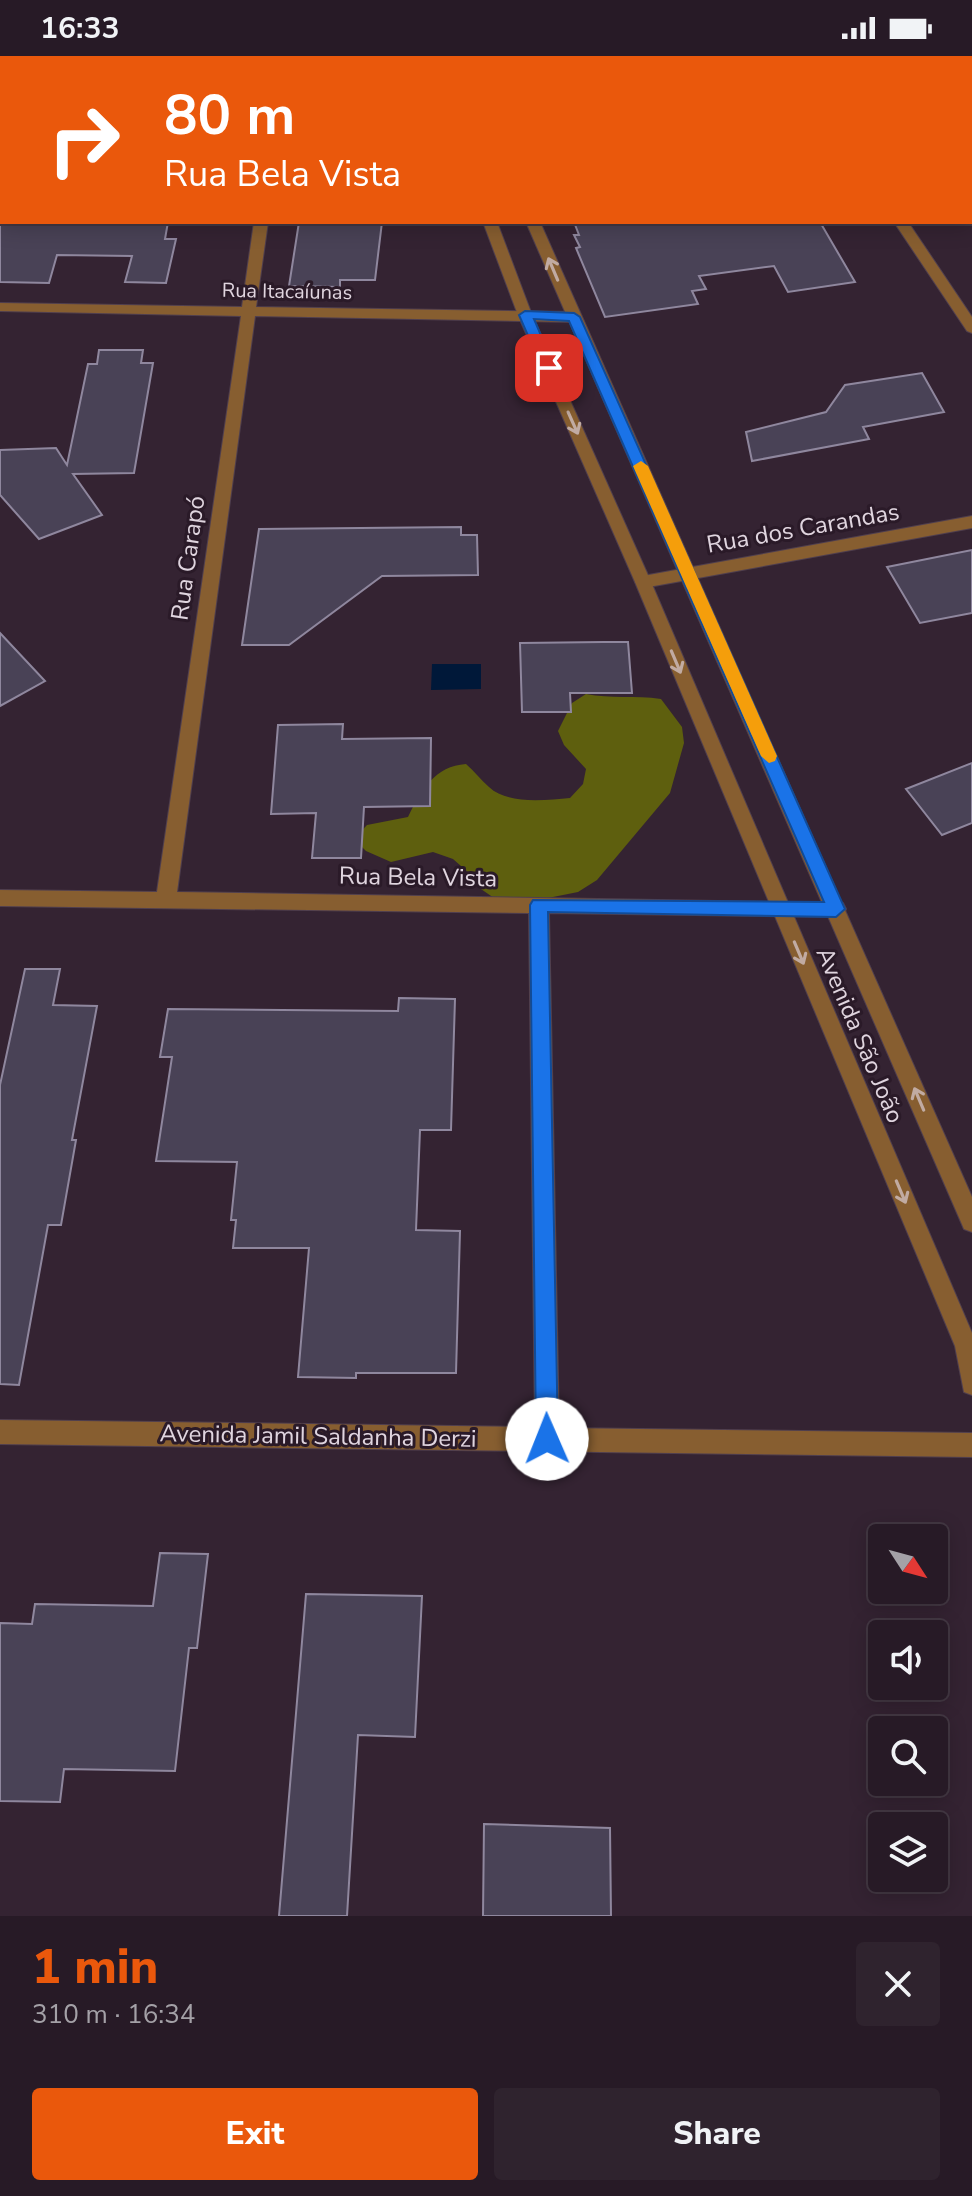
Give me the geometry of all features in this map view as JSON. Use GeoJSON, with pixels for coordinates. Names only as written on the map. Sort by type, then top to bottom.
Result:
{"type":"FeatureCollection","features":[{"type":"Feature","properties":{"kind":"street","name":"Rua Carapó"},"geometry":{"type":"LineString","coordinates":[[166,900],[246,311],[261,224]]}},
{"type":"Feature","properties":{"kind":"street","name":"Avenida São João"},"geometry":{"type":"LineString","coordinates":[[491,224],[525,315],[643,582],[966,1346],[972,1384]]}},
{"type":"Feature","properties":{"kind":"street","name":"Avenida São João"},"geometry":{"type":"LineString","coordinates":[[534,224],[972,1222]]}},
{"type":"Feature","properties":{"kind":"street"},"geometry":{"type":"LineString","coordinates":[[902,224],[972,328]]}},
{"type":"Feature","properties":{"kind":"street","name":"Rua Itacaíunas"},"geometry":{"type":"LineString","coordinates":[[0,307],[574,317]]}},
{"type":"Feature","properties":{"kind":"street","name":"Rua dos Carandas"},"geometry":{"type":"LineString","coordinates":[[643,582],[972,522]]}},
{"type":"Feature","properties":{"kind":"street","name":"Rua Bela Vista"},"geometry":{"type":"LineString","coordinates":[[0,898],[836,909]]}},
{"type":"Feature","properties":{"kind":"street"},"geometry":{"type":"LineString","coordinates":[[539,905],[547,1439]]}},
{"type":"Feature","properties":{"kind":"street","name":"Avenida Jamil Saldanha Derzi"},"geometry":{"type":"LineString","coordinates":[[0,1432],[972,1445]]}},
{"type":"Feature","properties":{"kind":"shaded area"},"geometry":{"type":"Polygon","coordinates":[[[586,694],[661,699],[682,727],[684,743],[670,793],[597,880],[578,892],[538,900],[494,898],[478,887],[469,873],[453,859],[433,852],[391,862],[366,851],[354,839],[367,825],[408,817],[430,781],[455,766],[466,764],[489,787],[506,797],[528,800],[570,798],[583,784],[586,769],[564,745],[558,731],[572,703],[586,694]]]}},
{"type":"Feature","properties":{"kind":"water"},"geometry":{"type":"Polygon","coordinates":[[[432,664],[481,664],[481,689],[431,690],[432,664]]]}},
{"type":"Feature","properties":{"kind":"building"},"geometry":{"type":"Polygon","coordinates":[[[0,224],[168,224],[165,239],[176,239],[166,283],[125,282],[132,256],[57,255],[49,283],[0,282],[0,224]]]}},
{"type":"Feature","properties":{"kind":"building"},"geometry":{"type":"Polygon","coordinates":[[[299,224],[382,224],[375,280],[340,280],[340,287],[289,286],[299,224]]]}},
{"type":"Feature","properties":{"kind":"building"},"geometry":{"type":"Polygon","coordinates":[[[575,224],[821,224],[855,282],[788,292],[774,266],[699,276],[706,289],[692,291],[698,304],[605,317],[576,248],[580,247],[574,235],[579,235],[575,224]]]}},
{"type":"Feature","properties":{"kind":"building"},"geometry":{"type":"Polygon","coordinates":[[[99,350],[143,350],[141,363],[153,363],[134,473],[73,474],[102,515],[39,539],[0,495],[0,450],[56,448],[67,465],[88,364],[97,364],[99,350]]]}},
{"type":"Feature","properties":{"kind":"building"},"geometry":{"type":"Polygon","coordinates":[[[922,373],[944,412],[863,427],[869,439],[752,461],[746,432],[826,412],[845,385],[922,373]]]}},
{"type":"Feature","properties":{"kind":"building"},"geometry":{"type":"Polygon","coordinates":[[[461,527],[461,535],[477,535],[478,575],[382,576],[289,645],[242,645],[259,529],[461,527]]]}},
{"type":"Feature","properties":{"kind":"building"},"geometry":{"type":"Polygon","coordinates":[[[972,550],[972,613],[920,623],[887,567],[972,550]]]}},
{"type":"Feature","properties":{"kind":"building"},"geometry":{"type":"Polygon","coordinates":[[[0,633],[45,681],[0,706],[0,633]]]}},
{"type":"Feature","properties":{"kind":"building"},"geometry":{"type":"Polygon","coordinates":[[[628,642],[632,693],[570,693],[571,712],[522,712],[520,643],[628,642]]]}},
{"type":"Feature","properties":{"kind":"building"},"geometry":{"type":"Polygon","coordinates":[[[343,724],[342,739],[431,738],[430,806],[364,807],[361,858],[312,858],[316,813],[271,814],[278,725],[343,724]]]}},
{"type":"Feature","properties":{"kind":"building"},"geometry":{"type":"Polygon","coordinates":[[[972,763],[972,823],[942,835],[906,789],[972,763]]]}},
{"type":"Feature","properties":{"kind":"building"},"geometry":{"type":"Polygon","coordinates":[[[25,969],[60,969],[53,1005],[97,1006],[72,1140],[76,1140],[61,1225],[48,1225],[19,1385],[0,1384],[0,1085],[25,969]]]}},
{"type":"Feature","properties":{"kind":"building"},"geometry":{"type":"Polygon","coordinates":[[[399,998],[455,999],[451,1130],[420,1130],[416,1230],[460,1231],[456,1373],[356,1373],[356,1378],[298,1377],[309,1248],[233,1248],[236,1220],[231,1220],[237,1162],[156,1161],[172,1057],[160,1057],[168,1009],[398,1011],[399,998]]]}},
{"type":"Feature","properties":{"kind":"building"},"geometry":{"type":"Polygon","coordinates":[[[160,1553],[208,1554],[197,1648],[189,1648],[175,1771],[64,1769],[60,1802],[0,1801],[0,1623],[32,1624],[35,1604],[153,1606],[160,1553]]]}},
{"type":"Feature","properties":{"kind":"building"},"geometry":{"type":"Polygon","coordinates":[[[306,1594],[422,1596],[415,1737],[358,1735],[347,1916],[279,1916],[306,1594]]]}},
{"type":"Feature","properties":{"kind":"building"},"geometry":{"type":"Polygon","coordinates":[[[484,1824],[610,1828],[611,1916],[483,1916],[484,1824]]]}},
{"type":"Feature","properties":{"kind":"slow traffic"},"geometry":{"type":"LineString","coordinates":[[641,466],[769,756]]}},
{"type":"Feature","properties":{"kind":"route"},"geometry":{"type":"LineString","coordinates":[[547,1439],[539,905],[836,909],[574,317],[525,315],[549,368]]}}]}
